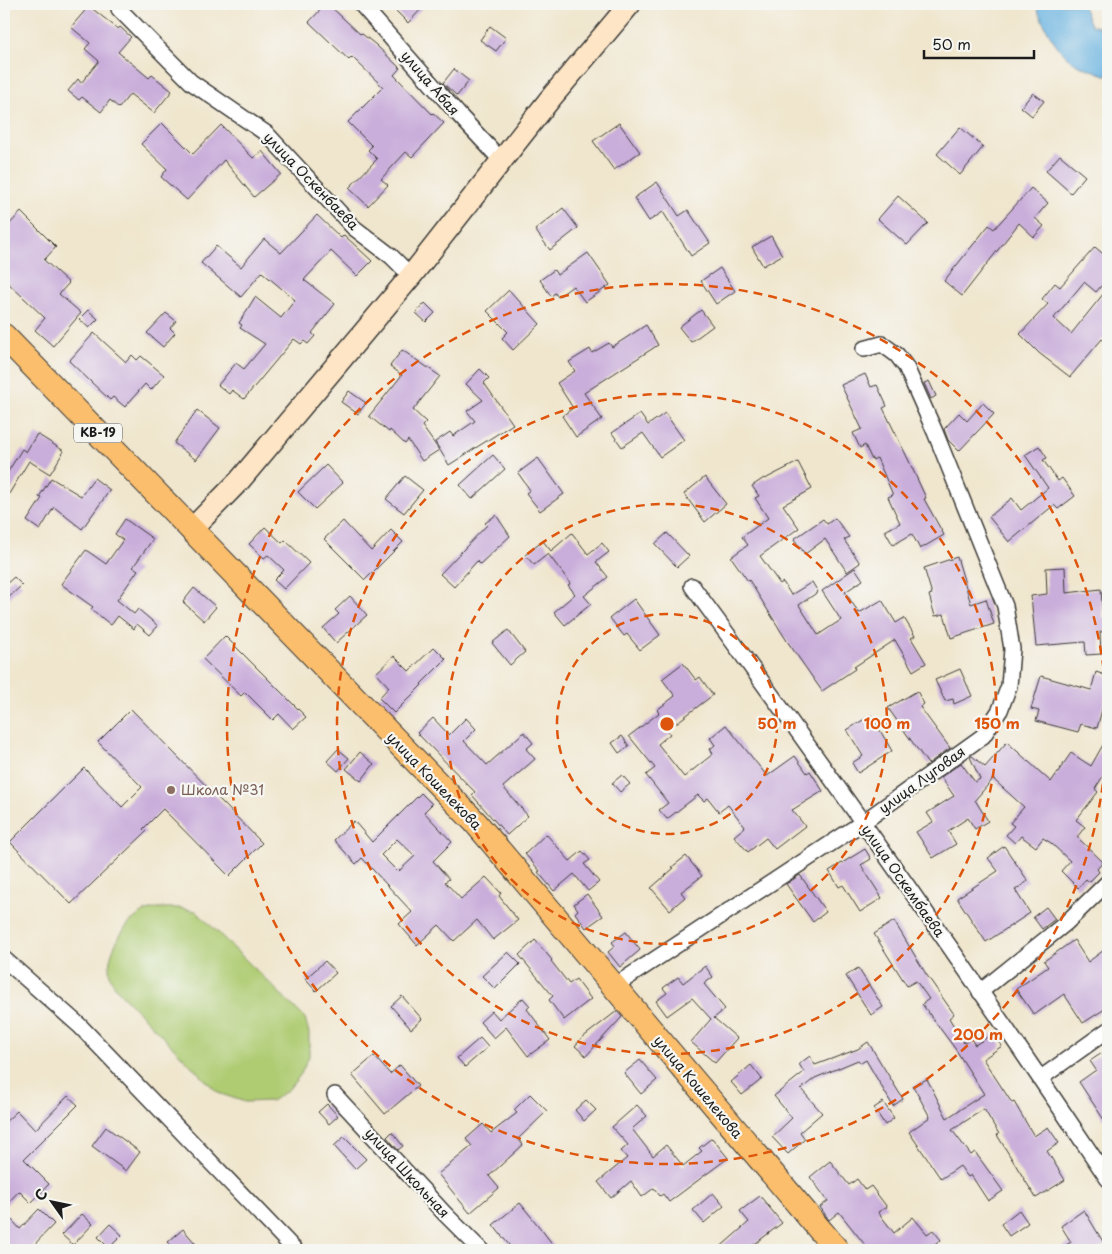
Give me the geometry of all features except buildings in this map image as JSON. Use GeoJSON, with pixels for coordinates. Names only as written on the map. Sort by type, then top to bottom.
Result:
{"type":"FeatureCollection","features":[{"type":"Feature","properties":{"kind":"main road"},"geometry":{"type":"LineString","coordinates":[[191,530],[240,480],[411,276],[550,98],[630,4]]}},
{"type":"Feature","properties":{"kind":"main road","name":"улица Кошелекова"},"geometry":{"type":"LineString","coordinates":[[4,336],[474,822],[837,1250]]}},
{"type":"Feature","properties":{"kind":"street","name":"улица Абая"},"geometry":{"type":"LineString","coordinates":[[361,4],[501,160]]}},
{"type":"Feature","properties":{"kind":"street","name":"улица Оскенбаева"},"geometry":{"type":"LineString","coordinates":[[119,9],[191,82],[267,134],[354,227],[391,256],[411,276]]}},
{"type":"Feature","properties":{"kind":"street","name":"улица Луговая"},"geometry":{"type":"LineString","coordinates":[[613,987],[862,823],[982,736],[1000,710],[1009,686],[1012,649],[1005,606],[906,367],[897,355],[882,344],[864,349]]}},
{"type":"Feature","properties":{"kind":"street","name":"улица Оскембаева"},"geometry":{"type":"LineString","coordinates":[[692,586],[803,737],[1041,1078],[1108,1179]]}},
{"type":"Feature","properties":{"kind":"street"},"geometry":{"type":"LineString","coordinates":[[980,992],[1066,923],[1108,882]]}},
{"type":"Feature","properties":{"kind":"street"},"geometry":{"type":"LineString","coordinates":[[4,959],[80,1026],[295,1250]]}},
{"type":"Feature","properties":{"kind":"street"},"geometry":{"type":"LineString","coordinates":[[1041,1078],[1108,1030]]}},
{"type":"Feature","properties":{"kind":"street","name":"улица Школьная"},"geometry":{"type":"LineString","coordinates":[[335,1095],[444,1214],[481,1250]]}},
{"type":"Feature","properties":{"kind":"green space"},"geometry":{"type":"Polygon","coordinates":[[[158,908],[178,908],[196,911],[305,1018],[309,1033],[309,1056],[301,1074],[288,1090],[271,1101],[245,1102],[218,1093],[120,993],[110,976],[109,968],[110,959],[121,933],[143,912],[158,908]]]}},
{"type":"Feature","properties":{"kind":"water"},"geometry":{"type":"Polygon","coordinates":[[[1035,4],[1082,4],[1091,25],[1099,27],[1108,24],[1108,75],[1080,65],[1065,55],[1050,35],[1035,4]]]}},
{"type":"Feature","properties":{"kind":"place","name":"Школа №31"},"geometry":{"type":"Point","coordinates":[171,790]}}]}
